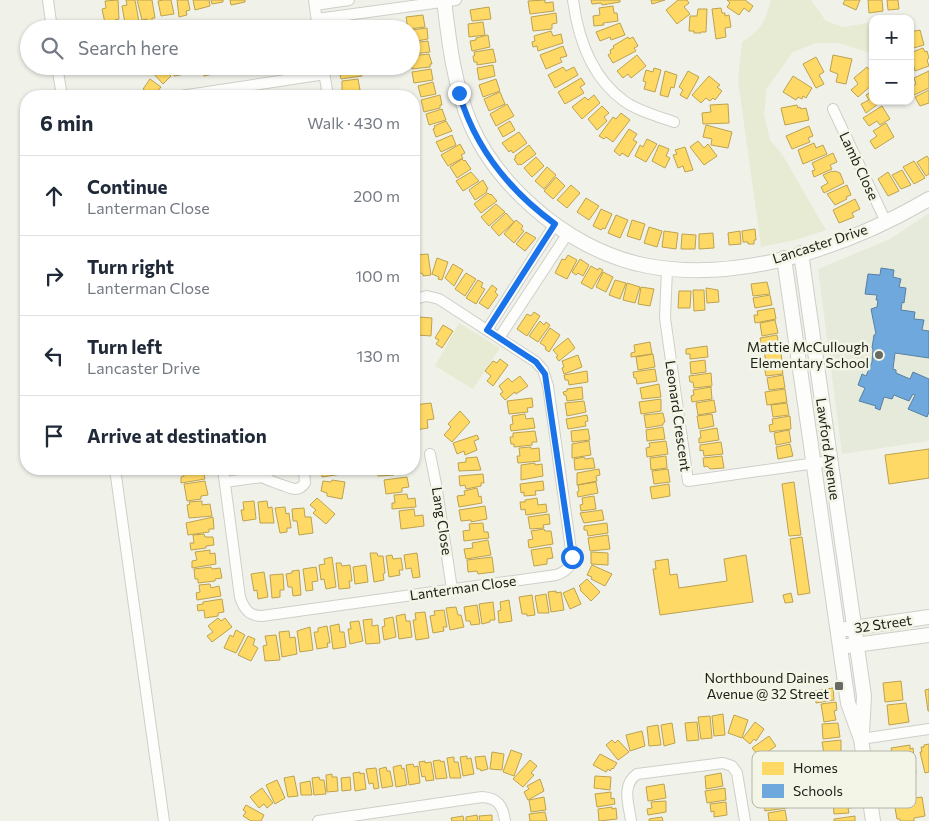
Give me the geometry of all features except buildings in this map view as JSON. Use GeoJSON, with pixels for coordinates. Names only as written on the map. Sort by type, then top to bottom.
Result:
{"type":"FeatureCollection","features":[{"type":"Feature","properties":{"kind":"street"},"geometry":{"type":"LineString","coordinates":[[48,0],[51,20]]}},
{"type":"Feature","properties":{"kind":"street"},"geometry":{"type":"LineString","coordinates":[[316,13],[349,0]]}},
{"type":"Feature","properties":{"kind":"street"},"geometry":{"type":"LineString","coordinates":[[573,0],[582,43],[591,62],[603,80],[624,101],[645,112],[674,122]]}},
{"type":"Feature","properties":{"kind":"street"},"geometry":{"type":"LineString","coordinates":[[316,13],[448,1]]}},
{"type":"Feature","properties":{"kind":"street","name":"Lancaster Drive"},"geometry":{"type":"LineString","coordinates":[[448,1],[457,86],[462,104],[476,137],[497,169],[514,189],[555,224],[596,248],[620,258],[647,266],[721,269],[784,258],[832,244],[886,222],[929,199]]}},
{"type":"Feature","properties":{"kind":"street"},"geometry":{"type":"LineString","coordinates":[[58,75],[61,90]]}},
{"type":"Feature","properties":{"kind":"street"},"geometry":{"type":"LineString","coordinates":[[213,90],[296,75]]}},
{"type":"Feature","properties":{"kind":"street"},"geometry":{"type":"LineString","coordinates":[[325,75],[327,90]]}},
{"type":"Feature","properties":{"kind":"street","name":"Lamb Close"},"geometry":{"type":"LineString","coordinates":[[833,109],[886,222]]}},
{"type":"Feature","properties":{"kind":"street"},"geometry":{"type":"LineString","coordinates":[[487,330],[555,224]]}},
{"type":"Feature","properties":{"kind":"street"},"geometry":{"type":"LineString","coordinates":[[499,338],[568,233]]}},
{"type":"Feature","properties":{"kind":"street","name":"Lawford Avenue"},"geometry":{"type":"LineString","coordinates":[[801,253],[857,645],[864,702],[861,739]]}},
{"type":"Feature","properties":{"kind":"street","name":"Lawford Avenue"},"geometry":{"type":"LineString","coordinates":[[784,258],[848,703],[861,739]]}},
{"type":"Feature","properties":{"kind":"street","name":"Leonard Crescent"},"geometry":{"type":"LineString","coordinates":[[667,268],[665,318],[688,481],[830,461]]}},
{"type":"Feature","properties":{"kind":"street","name":"Lanterman Close"},"geometry":{"type":"LineString","coordinates":[[224,475],[240,597],[250,614],[262,616],[556,575],[566,571],[571,562],[571,547],[545,374],[536,362],[439,299],[426,296],[420,298]]}},
{"type":"Feature","properties":{"kind":"street","name":"Lang Close"},"geometry":{"type":"LineString","coordinates":[[430,454],[452,589]]}},
{"type":"Feature","properties":{"kind":"street"},"geometry":{"type":"LineString","coordinates":[[116,475],[164,821]]}},
{"type":"Feature","properties":{"kind":"street"},"geometry":{"type":"LineString","coordinates":[[225,482],[265,475]]}},
{"type":"Feature","properties":{"kind":"street"},"geometry":{"type":"LineString","coordinates":[[262,477],[295,490],[305,484],[304,475]]}},
{"type":"Feature","properties":{"kind":"street","name":"32 Street"},"geometry":{"type":"LineString","coordinates":[[838,630],[929,617]]}},
{"type":"Feature","properties":{"kind":"street","name":"32 Street"},"geometry":{"type":"LineString","coordinates":[[840,647],[929,635]]}},
{"type":"Feature","properties":{"kind":"street"},"geometry":{"type":"LineString","coordinates":[[863,751],[861,739],[929,729]]}},
{"type":"Feature","properties":{"kind":"street"},"geometry":{"type":"LineString","coordinates":[[631,821],[627,789],[630,781],[637,774],[723,763],[732,766],[737,773],[745,821]]}},
{"type":"Feature","properties":{"kind":"street"},"geometry":{"type":"LineString","coordinates":[[318,821],[489,797],[499,802],[504,810],[505,821]]}},
{"type":"Feature","properties":{"kind":"street"},"geometry":{"type":"LineString","coordinates":[[871,808],[873,821]]}},
{"type":"Feature","properties":{"kind":"shaded area"},"geometry":{"type":"Polygon","coordinates":[[[771,0],[811,0],[826,21],[843,27],[869,23],[869,53],[839,43],[816,43],[793,52],[767,88],[764,114],[770,140],[782,154],[826,230],[795,240],[761,247],[738,80],[742,42],[758,29],[767,14],[771,0]]]}},
{"type":"Feature","properties":{"kind":"shaded area","name":"Mattie McCullough Elementary School"},"geometry":{"type":"Polygon","coordinates":[[[929,213],[929,441],[842,454],[818,269],[890,239],[929,213]]]}},
{"type":"Feature","properties":{"kind":"shaded area"},"geometry":{"type":"Polygon","coordinates":[[[459,323],[500,348],[473,389],[435,366],[459,323]]]}},
{"type":"Feature","properties":{"kind":"place","name":"Mattie McCullough Elementary School"},"geometry":{"type":"Point","coordinates":[879,355]}},
{"type":"Feature","properties":{"kind":"place","name":"Northbound Daines Avenue @ 32 Street"},"geometry":{"type":"Point","coordinates":[839,686]}},
{"type":"Feature","properties":{"kind":"route"},"geometry":{"type":"LineString","coordinates":[[459,93],[476,137],[497,169],[514,189],[542,215],[555,224],[487,330],[536,362],[545,374],[572,557]]}}]}
